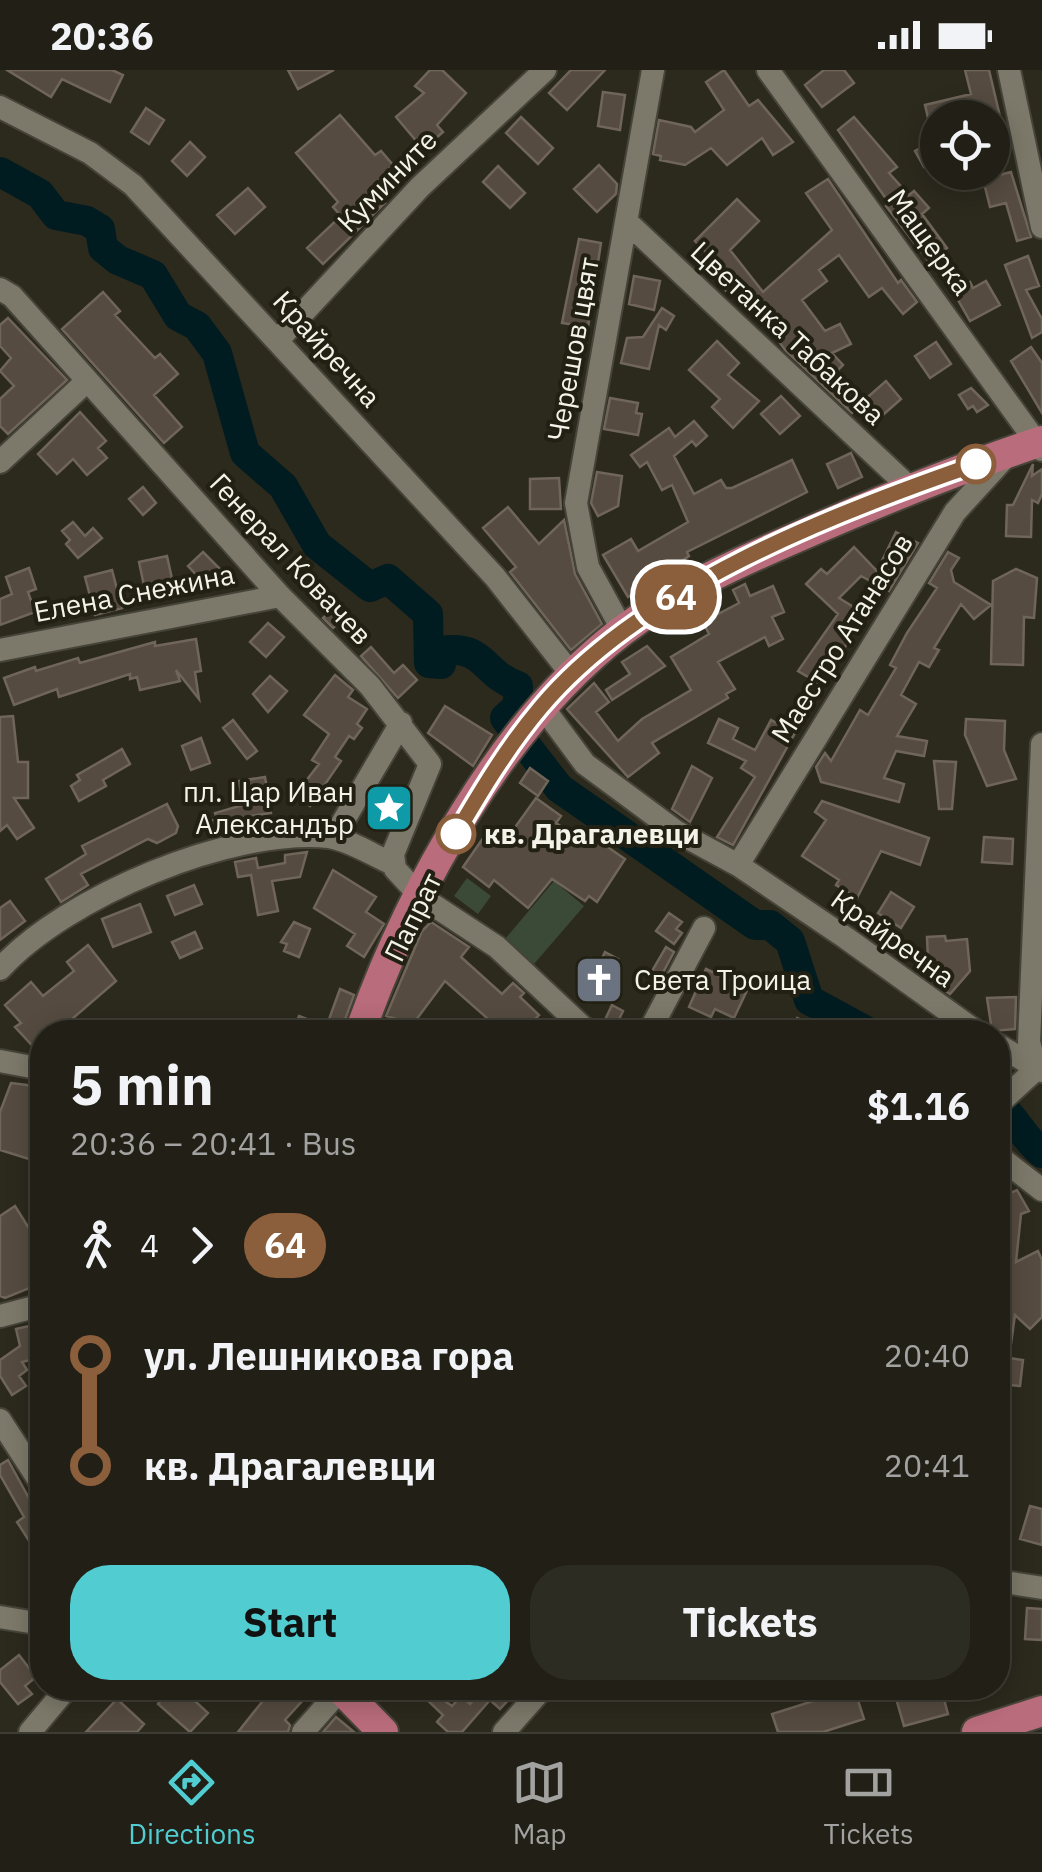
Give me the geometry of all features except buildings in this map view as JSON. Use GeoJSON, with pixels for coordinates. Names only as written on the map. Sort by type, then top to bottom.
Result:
{"type":"FeatureCollection","features":[{"type":"Feature","properties":{"kind":"main road","name":"Папрат"},"geometry":{"type":"LineString","coordinates":[[365,1020],[421,897],[506,756],[536,714],[572,675],[623,630],[706,577],[909,487],[1041,444]]}},
{"type":"Feature","properties":{"kind":"main road"},"geometry":{"type":"LineString","coordinates":[[352,1700],[383,1732]]}},
{"type":"Feature","properties":{"kind":"main road"},"geometry":{"type":"LineString","coordinates":[[977,1732],[1042,1711]]}},
{"type":"Feature","properties":{"kind":"street","name":"Кумините"},"geometry":{"type":"LineString","coordinates":[[278,340],[420,186],[545,70]]}},
{"type":"Feature","properties":{"kind":"street","name":"Черешов цвят"},"geometry":{"type":"LineString","coordinates":[[623,630],[588,567],[576,503],[653,70]]}},
{"type":"Feature","properties":{"kind":"street","name":"Мащерка"},"geometry":{"type":"LineString","coordinates":[[768,70],[1041,444]]}},
{"type":"Feature","properties":{"kind":"street"},"geometry":{"type":"LineString","coordinates":[[1009,70],[1042,227]]}},
{"type":"Feature","properties":{"kind":"street","name":"Крайречна"},"geometry":{"type":"LineString","coordinates":[[0,106],[90,154],[133,185],[494,577],[572,675]]}},
{"type":"Feature","properties":{"kind":"street","name":"Цветанка Табакова"},"geometry":{"type":"LineString","coordinates":[[627,222],[909,487]]}},
{"type":"Feature","properties":{"kind":"street","name":"Генерал Ковачев"},"geometry":{"type":"LineString","coordinates":[[0,289],[12,296],[280,596],[401,723],[430,770],[393,854],[393,864]]}},
{"type":"Feature","properties":{"kind":"street"},"geometry":{"type":"LineString","coordinates":[[0,462],[87,381]]}},
{"type":"Feature","properties":{"kind":"street","name":"Маестро Атанасов"},"geometry":{"type":"LineString","coordinates":[[738,865],[955,512],[1010,452]]}},
{"type":"Feature","properties":{"kind":"street","name":"Елена Снежина"},"geometry":{"type":"LineString","coordinates":[[0,650],[280,596]]}},
{"type":"Feature","properties":{"kind":"street","name":"Крайречна"},"geometry":{"type":"LineString","coordinates":[[536,714],[585,764],[677,832],[738,865],[960,1020]]}},
{"type":"Feature","properties":{"kind":"street"},"geometry":{"type":"LineString","coordinates":[[334,838],[401,723]]}},
{"type":"Feature","properties":{"kind":"street"},"geometry":{"type":"LineString","coordinates":[[1040,1068],[1029,1042],[1042,744]]}},
{"type":"Feature","properties":{"kind":"street"},"geometry":{"type":"LineString","coordinates":[[0,969],[91,900],[178,862],[259,842],[334,838],[393,864],[421,897],[497,947],[575,1020]]}},
{"type":"Feature","properties":{"kind":"street"},"geometry":{"type":"LineString","coordinates":[[655,1020],[704,928]]}},
{"type":"Feature","properties":{"kind":"street"},"geometry":{"type":"LineString","coordinates":[[1010,1052],[1040,1068]]}},
{"type":"Feature","properties":{"kind":"street"},"geometry":{"type":"LineString","coordinates":[[0,1061],[30,1067]]}},
{"type":"Feature","properties":{"kind":"street"},"geometry":{"type":"LineString","coordinates":[[1010,1091],[1040,1068]]}},
{"type":"Feature","properties":{"kind":"street"},"geometry":{"type":"LineString","coordinates":[[1010,1165],[1042,1190]]}},
{"type":"Feature","properties":{"kind":"street"},"geometry":{"type":"LineString","coordinates":[[0,1316],[30,1308]]}},
{"type":"Feature","properties":{"kind":"street"},"geometry":{"type":"LineString","coordinates":[[0,1420],[30,1466]]}},
{"type":"Feature","properties":{"kind":"street"},"geometry":{"type":"LineString","coordinates":[[1010,1583],[1042,1588]]}},
{"type":"Feature","properties":{"kind":"street"},"geometry":{"type":"LineString","coordinates":[[0,1617],[30,1622]]}},
{"type":"Feature","properties":{"kind":"street"},"geometry":{"type":"LineString","coordinates":[[30,1732],[58,1700]]}},
{"type":"Feature","properties":{"kind":"street"},"geometry":{"type":"LineString","coordinates":[[303,1732],[330,1700]]}},
{"type":"Feature","properties":{"kind":"street"},"geometry":{"type":"LineString","coordinates":[[504,1732],[532,1700]]}},
{"type":"Feature","properties":{"kind":"green space"},"geometry":{"type":"Polygon","coordinates":[[[467,878],[491,896],[478,914],[454,896],[467,878]]]}},
{"type":"Feature","properties":{"kind":"green space"},"geometry":{"type":"Polygon","coordinates":[[[554,881],[584,906],[534,964],[505,939],[554,881]]]}},
{"type":"Feature","properties":{"kind":"waterway"},"geometry":{"type":"LineString","coordinates":[[0,172],[40,194],[56,215],[87,221],[100,229],[103,248],[118,260],[153,275],[178,316],[197,326],[217,353],[245,453],[283,486],[317,545],[370,587],[388,579],[428,614],[429,663],[441,664],[442,651],[467,652],[518,686],[518,706],[505,718],[559,788],[755,925],[770,925],[790,941],[809,1000],[846,1020]]}},
{"type":"Feature","properties":{"kind":"waterway"},"geometry":{"type":"LineString","coordinates":[[1010,1115],[1042,1153]]}},
{"type":"Feature","properties":{"kind":"bus line","name":"64"},"geometry":{"type":"LineString","coordinates":[[456,834],[542,706],[623,630],[706,577],[909,487],[976,464]]}},
{"type":"Feature","properties":{"kind":"place","name":"пл. Цар Иван Александър"},"geometry":{"type":"Point","coordinates":[389,808]}},
{"type":"Feature","properties":{"kind":"place","name":"кв. Драгалевци"},"geometry":{"type":"Point","coordinates":[456,834]}},
{"type":"Feature","properties":{"kind":"place","name":"Света Троица"},"geometry":{"type":"Point","coordinates":[599,980]}}]}
